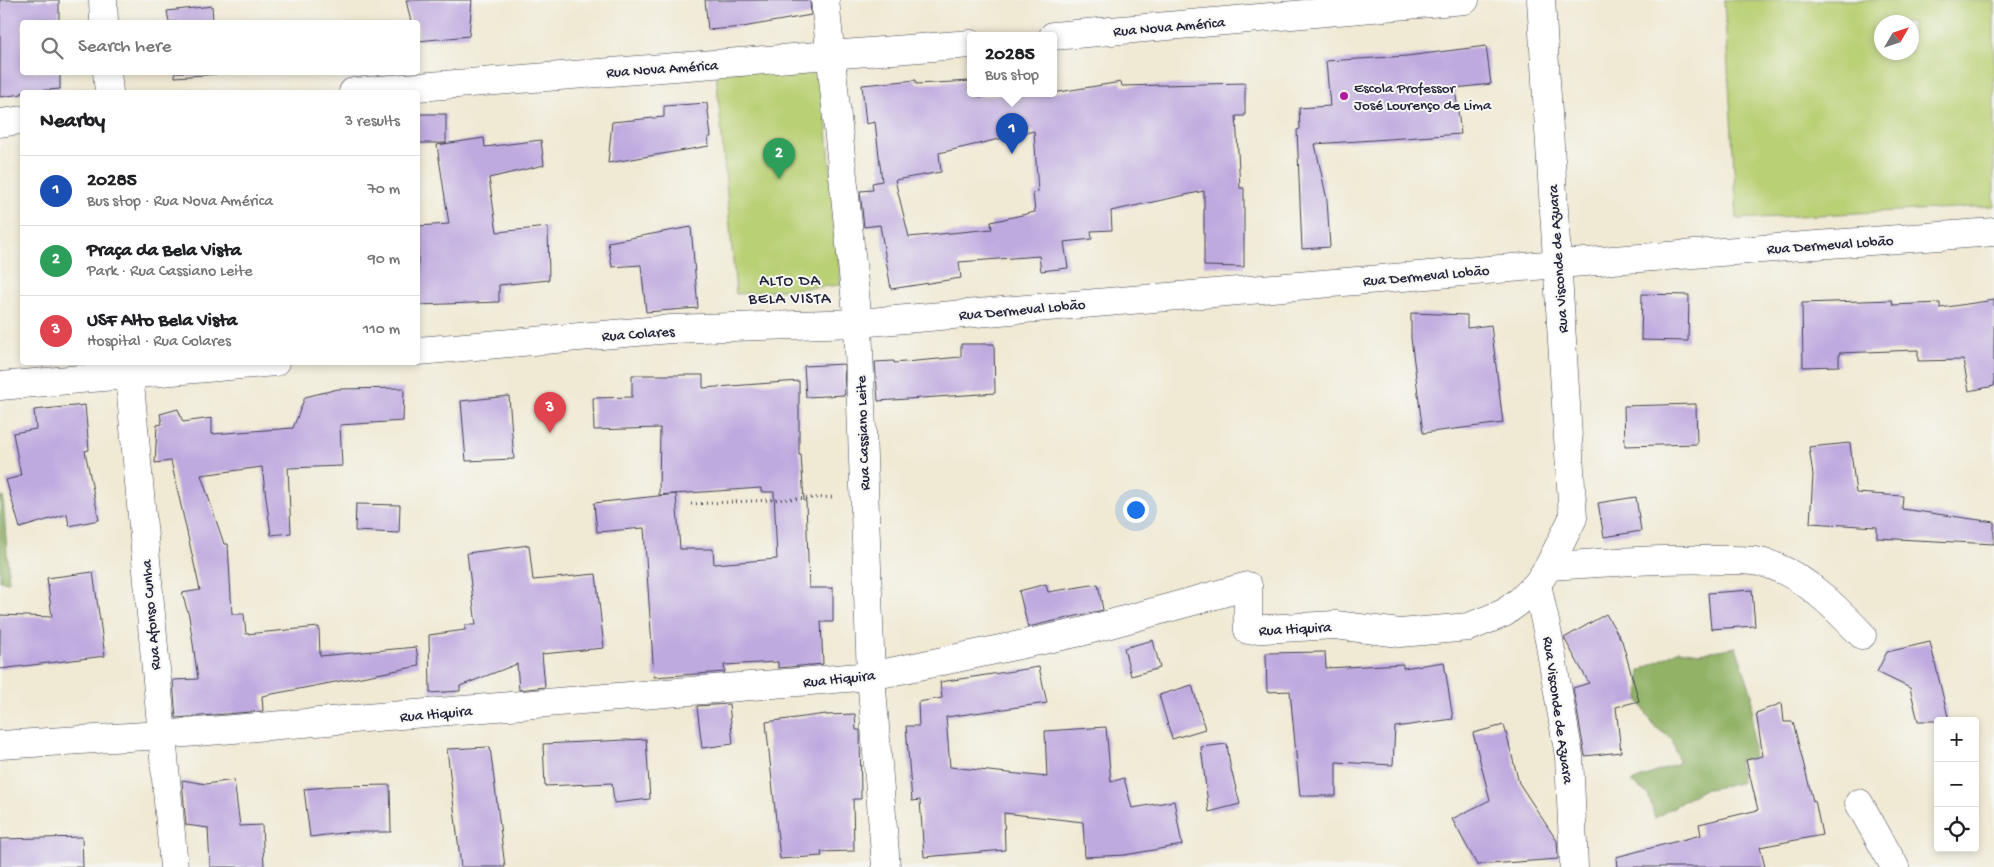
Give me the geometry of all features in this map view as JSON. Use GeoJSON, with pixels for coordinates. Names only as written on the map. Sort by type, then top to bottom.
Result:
{"type":"FeatureCollection","features":[{"type":"Feature","properties":{"kind":"street"},"geometry":{"type":"LineString","coordinates":[[103,0],[104,20]]}},
{"type":"Feature","properties":{"kind":"street","name":"Rua Cassiano Leite"},"geometry":{"type":"LineString","coordinates":[[825,0],[858,323],[871,676],[886,867]]}},
{"type":"Feature","properties":{"kind":"street","name":"Rua Nova América"},"geometry":{"type":"LineString","coordinates":[[1057,36],[1465,0]]}},
{"type":"Feature","properties":{"kind":"street","name":"Rua Visconde de Azuara"},"geometry":{"type":"LineString","coordinates":[[1541,0],[1573,518]]}},
{"type":"Feature","properties":{"kind":"street","name":"Rua Nova América"},"geometry":{"type":"LineString","coordinates":[[380,90],[967,44]]}},
{"type":"Feature","properties":{"kind":"street"},"geometry":{"type":"LineString","coordinates":[[108,75],[109,90]]}},
{"type":"Feature","properties":{"kind":"street"},"geometry":{"type":"LineString","coordinates":[[0,123],[20,120]]}},
{"type":"Feature","properties":{"kind":"street","name":"Rua Dermeval Lobão"},"geometry":{"type":"LineString","coordinates":[[858,323],[1558,264],[1994,232]]}},
{"type":"Feature","properties":{"kind":"street","name":"Rua Colares"},"geometry":{"type":"LineString","coordinates":[[420,351],[671,330],[858,323]]}},
{"type":"Feature","properties":{"kind":"street"},"geometry":{"type":"LineString","coordinates":[[0,386],[129,369],[212,365]]}},
{"type":"Feature","properties":{"kind":"street","name":"Rua Afonso Cunha"},"geometry":{"type":"LineString","coordinates":[[129,369],[174,867]]}},
{"type":"Feature","properties":{"kind":"street","name":"Rua Itiquira"},"geometry":{"type":"LineString","coordinates":[[0,745],[161,736],[871,676],[1081,632],[1248,586],[1248,630],[1335,625],[1400,633],[1453,630],[1485,622],[1504,613],[1522,600],[1543,575],[1573,518]]}},
{"type":"Feature","properties":{"kind":"street"},"geometry":{"type":"LineString","coordinates":[[1543,575],[1683,558],[1756,561],[1775,566],[1791,574],[1820,594],[1862,635]]}},
{"type":"Feature","properties":{"kind":"street","name":"Rua Visconde de Azuara"},"geometry":{"type":"LineString","coordinates":[[1543,575],[1549,640],[1568,756],[1574,867]]}},
{"type":"Feature","properties":{"kind":"street"},"geometry":{"type":"LineString","coordinates":[[1858,803],[1895,867]]}},
{"type":"Feature","properties":{"kind":"path"},"geometry":{"type":"LineString","coordinates":[[690,504],[864,495]]}},
{"type":"Feature","properties":{"kind":"green space"},"geometry":{"type":"Polygon","coordinates":[[[1724,0],[1994,0],[1994,206],[1737,219],[1724,0]]]}},
{"type":"Feature","properties":{"kind":"green space"},"geometry":{"type":"Polygon","coordinates":[[[821,63],[841,285],[736,294],[716,72],[821,63]]]}},
{"type":"Feature","properties":{"kind":"green space"},"geometry":{"type":"Polygon","coordinates":[[[0,497],[3,497],[9,582],[0,581],[0,497]]]}},
{"type":"Feature","properties":{"kind":"green space"},"geometry":{"type":"Polygon","coordinates":[[[1736,647],[1752,694],[1753,759],[1739,759],[1741,783],[1702,790],[1655,818],[1648,794],[1631,782],[1679,763],[1672,739],[1654,726],[1639,701],[1640,671],[1679,650],[1700,653],[1736,647]]]}},
{"type":"Feature","properties":{"kind":"building"},"geometry":{"type":"Polygon","coordinates":[[[0,0],[59,0],[59,20],[20,20],[20,75],[60,75],[60,89],[20,90],[20,94],[0,97],[0,0]]]}},
{"type":"Feature","properties":{"kind":"building"},"geometry":{"type":"Polygon","coordinates":[[[406,0],[472,0],[469,36],[420,41],[420,20],[411,20],[406,0]]]}},
{"type":"Feature","properties":{"kind":"building"},"geometry":{"type":"Polygon","coordinates":[[[705,0],[810,0],[811,15],[743,27],[708,30],[705,0]]]}},
{"type":"Feature","properties":{"kind":"building"},"geometry":{"type":"Polygon","coordinates":[[[212,6],[213,20],[169,20],[167,11],[212,6]]]}},
{"type":"Feature","properties":{"kind":"building"},"geometry":{"type":"Polygon","coordinates":[[[1486,46],[1491,84],[1455,88],[1461,134],[1315,144],[1327,200],[1330,247],[1302,249],[1297,130],[1300,129],[1299,108],[1330,106],[1326,61],[1407,56],[1486,46]]]}},
{"type":"Feature","properties":{"kind":"building"},"geometry":{"type":"Polygon","coordinates":[[[175,75],[204,75],[175,77],[175,75]]]}},
{"type":"Feature","properties":{"kind":"building"},"geometry":{"type":"Polygon","coordinates":[[[916,80],[916,84],[967,81],[967,97],[1057,97],[1057,92],[1121,82],[1122,86],[1245,83],[1245,116],[1236,116],[1240,188],[1244,188],[1244,267],[1204,266],[1204,191],[1111,211],[1112,230],[1091,231],[1092,239],[1064,242],[1068,268],[1041,271],[1039,256],[959,262],[961,278],[891,289],[880,225],[864,227],[860,191],[873,190],[872,183],[882,181],[875,122],[866,124],[862,85],[916,80]],[[1034,131],[939,153],[941,172],[895,180],[909,237],[992,229],[991,222],[1035,212],[1033,193],[1038,192],[1034,131]]]}},
{"type":"Feature","properties":{"kind":"building"},"geometry":{"type":"Polygon","coordinates":[[[707,103],[711,137],[708,137],[709,146],[608,163],[612,122],[664,117],[664,106],[707,103]]]}},
{"type":"Feature","properties":{"kind":"building"},"geometry":{"type":"Polygon","coordinates":[[[420,114],[446,114],[446,143],[420,143],[420,114]]]}},
{"type":"Feature","properties":{"kind":"building"},"geometry":{"type":"Polygon","coordinates":[[[484,138],[485,147],[541,140],[544,165],[489,178],[497,232],[548,227],[549,280],[499,285],[499,302],[420,305],[420,226],[449,224],[437,145],[484,138]]]}},
{"type":"Feature","properties":{"kind":"building"},"geometry":{"type":"Polygon","coordinates":[[[691,227],[698,308],[646,312],[641,265],[612,267],[608,242],[691,227]]]}},
{"type":"Feature","properties":{"kind":"building"},"geometry":{"type":"Polygon","coordinates":[[[1642,294],[1689,295],[1688,341],[1641,340],[1642,294]]]}},
{"type":"Feature","properties":{"kind":"building"},"geometry":{"type":"Polygon","coordinates":[[[1892,300],[1893,305],[1940,303],[1940,308],[1994,300],[1994,386],[1969,391],[1963,360],[1918,361],[1918,350],[1839,353],[1839,366],[1803,367],[1802,303],[1892,300]]]}},
{"type":"Feature","properties":{"kind":"building"},"geometry":{"type":"Polygon","coordinates":[[[1411,313],[1467,315],[1467,328],[1491,325],[1503,423],[1423,433],[1411,338],[1411,313]]]}},
{"type":"Feature","properties":{"kind":"building"},"geometry":{"type":"Polygon","coordinates":[[[961,344],[994,344],[995,393],[878,401],[875,362],[894,361],[894,363],[961,357],[961,344]]]}},
{"type":"Feature","properties":{"kind":"building"},"geometry":{"type":"Polygon","coordinates":[[[844,364],[845,395],[806,397],[804,366],[844,364]]]}},
{"type":"Feature","properties":{"kind":"building"},"geometry":{"type":"Polygon","coordinates":[[[632,375],[703,375],[703,388],[799,381],[799,455],[801,455],[804,501],[806,501],[809,588],[833,588],[833,622],[821,622],[823,664],[778,668],[778,662],[724,665],[725,672],[654,677],[644,528],[597,532],[594,503],[676,494],[680,549],[713,549],[714,564],[777,559],[774,492],[761,492],[761,488],[659,495],[660,428],[594,430],[593,398],[632,397],[632,375]]]}},
{"type":"Feature","properties":{"kind":"building"},"geometry":{"type":"Polygon","coordinates":[[[404,388],[403,421],[340,425],[342,466],[288,468],[291,533],[271,535],[262,467],[201,475],[224,544],[228,544],[232,614],[244,614],[246,634],[319,627],[320,656],[416,647],[419,666],[262,696],[263,711],[176,718],[173,680],[198,679],[189,616],[182,593],[200,590],[171,461],[155,463],[157,425],[162,424],[160,414],[178,409],[183,422],[212,418],[212,434],[293,428],[305,397],[338,389],[404,388]]]}},
{"type":"Feature","properties":{"kind":"building"},"geometry":{"type":"Polygon","coordinates":[[[509,396],[514,459],[466,461],[461,401],[509,396]]]}},
{"type":"Feature","properties":{"kind":"building"},"geometry":{"type":"Polygon","coordinates":[[[1696,404],[1697,444],[1625,446],[1624,406],[1696,404]]]}},
{"type":"Feature","properties":{"kind":"building"},"geometry":{"type":"Polygon","coordinates":[[[85,405],[89,450],[85,451],[99,520],[69,526],[67,514],[20,528],[6,480],[21,476],[13,433],[36,429],[34,410],[85,405]]]}},
{"type":"Feature","properties":{"kind":"building"},"geometry":{"type":"Polygon","coordinates":[[[1850,443],[1856,493],[1903,496],[1902,509],[1994,522],[1994,544],[1877,538],[1877,527],[1810,523],[1813,475],[1809,447],[1850,443]]]}},
{"type":"Feature","properties":{"kind":"building"},"geometry":{"type":"Polygon","coordinates":[[[1636,497],[1641,531],[1604,537],[1598,503],[1636,497]]]}},
{"type":"Feature","properties":{"kind":"building"},"geometry":{"type":"Polygon","coordinates":[[[356,504],[400,505],[399,533],[355,531],[356,504]]]}},
{"type":"Feature","properties":{"kind":"building"},"geometry":{"type":"Polygon","coordinates":[[[529,545],[533,580],[596,574],[604,648],[542,654],[545,687],[519,690],[517,664],[460,686],[460,691],[430,693],[429,635],[465,630],[465,625],[476,625],[467,553],[529,545]]]}},
{"type":"Feature","properties":{"kind":"building"},"geometry":{"type":"Polygon","coordinates":[[[93,572],[105,656],[0,669],[0,615],[52,617],[47,578],[93,572]]]}},
{"type":"Feature","properties":{"kind":"building"},"geometry":{"type":"Polygon","coordinates":[[[1046,584],[1048,592],[1098,584],[1103,610],[1028,627],[1019,591],[1046,584]]]}},
{"type":"Feature","properties":{"kind":"building"},"geometry":{"type":"Polygon","coordinates":[[[1752,590],[1755,626],[1711,629],[1708,593],[1752,590]]]}},
{"type":"Feature","properties":{"kind":"building"},"geometry":{"type":"Polygon","coordinates":[[[1606,614],[1622,641],[1639,701],[1616,707],[1621,752],[1585,756],[1573,688],[1589,683],[1564,638],[1606,614]]]}},
{"type":"Feature","properties":{"kind":"building"},"geometry":{"type":"Polygon","coordinates":[[[1153,640],[1160,668],[1131,676],[1124,648],[1153,640]]]}},
{"type":"Feature","properties":{"kind":"building"},"geometry":{"type":"Polygon","coordinates":[[[1930,642],[1948,717],[1934,717],[1934,721],[1918,721],[1910,688],[1877,672],[1887,652],[1930,642]]]}},
{"type":"Feature","properties":{"kind":"building"},"geometry":{"type":"Polygon","coordinates":[[[1325,652],[1326,668],[1403,664],[1403,668],[1444,662],[1453,719],[1395,727],[1393,765],[1336,762],[1336,796],[1300,796],[1290,691],[1267,692],[1266,653],[1325,652]]]}},
{"type":"Feature","properties":{"kind":"building"},"geometry":{"type":"Polygon","coordinates":[[[1039,667],[1047,703],[946,717],[950,767],[1047,777],[1045,731],[1106,727],[1111,782],[1124,778],[1132,808],[1174,801],[1182,845],[1125,855],[1085,857],[1083,822],[1004,813],[1005,850],[924,857],[920,800],[912,801],[906,726],[919,726],[918,702],[942,698],[940,682],[1039,667]]]}},
{"type":"Feature","properties":{"kind":"building"},"geometry":{"type":"Polygon","coordinates":[[[1192,685],[1205,729],[1172,739],[1159,695],[1192,685]]]}},
{"type":"Feature","properties":{"kind":"building"},"geometry":{"type":"Polygon","coordinates":[[[1782,703],[1784,722],[1793,722],[1813,801],[1815,800],[1822,835],[1760,847],[1765,867],[1617,867],[1616,857],[1701,835],[1699,824],[1758,810],[1746,760],[1763,756],[1756,713],[1782,703]]]}},
{"type":"Feature","properties":{"kind":"building"},"geometry":{"type":"Polygon","coordinates":[[[729,704],[733,744],[702,748],[697,706],[729,704]]]}},
{"type":"Feature","properties":{"kind":"building"},"geometry":{"type":"Polygon","coordinates":[[[826,714],[855,714],[856,730],[860,730],[861,799],[853,799],[854,851],[821,852],[822,856],[780,859],[766,722],[826,714]]]}},
{"type":"Feature","properties":{"kind":"building"},"geometry":{"type":"Polygon","coordinates":[[[1504,725],[1519,783],[1557,841],[1558,859],[1477,865],[1452,819],[1490,800],[1473,733],[1504,725]]]}},
{"type":"Feature","properties":{"kind":"building"},"geometry":{"type":"Polygon","coordinates":[[[646,739],[650,799],[614,803],[612,783],[545,786],[543,744],[646,739]]]}},
{"type":"Feature","properties":{"kind":"building"},"geometry":{"type":"Polygon","coordinates":[[[1227,744],[1230,765],[1240,804],[1209,812],[1201,747],[1227,744]]]}},
{"type":"Feature","properties":{"kind":"building"},"geometry":{"type":"Polygon","coordinates":[[[490,747],[505,867],[461,867],[447,749],[490,747]]]}},
{"type":"Feature","properties":{"kind":"building"},"geometry":{"type":"Polygon","coordinates":[[[182,780],[206,784],[234,780],[240,826],[262,825],[264,867],[210,867],[208,828],[186,825],[182,780]]]}},
{"type":"Feature","properties":{"kind":"building"},"geometry":{"type":"Polygon","coordinates":[[[390,785],[391,832],[350,832],[310,837],[304,789],[390,785]]]}},
{"type":"Feature","properties":{"kind":"building"},"geometry":{"type":"Polygon","coordinates":[[[82,837],[83,867],[0,867],[0,839],[82,837]]]}},
{"type":"Feature","properties":{"kind":"place","name":"Escola Professor José Lourenço de Lima"},"geometry":{"type":"Point","coordinates":[1344,96]}},
{"type":"Feature","properties":{"kind":"place","name":"20285"},"geometry":{"type":"Point","coordinates":[1012,154]}},
{"type":"Feature","properties":{"kind":"place","name":"Praça da Bela Vista"},"geometry":{"type":"Point","coordinates":[779,179]}},
{"type":"Feature","properties":{"kind":"place","name":"USF Alto Bela Vista"},"geometry":{"type":"Point","coordinates":[550,433]}},
{"type":"Feature","properties":{"kind":"district","name":"ALTO DA BELA VISTA"},"geometry":{"type":"Point","coordinates":[790,288]}}]}
